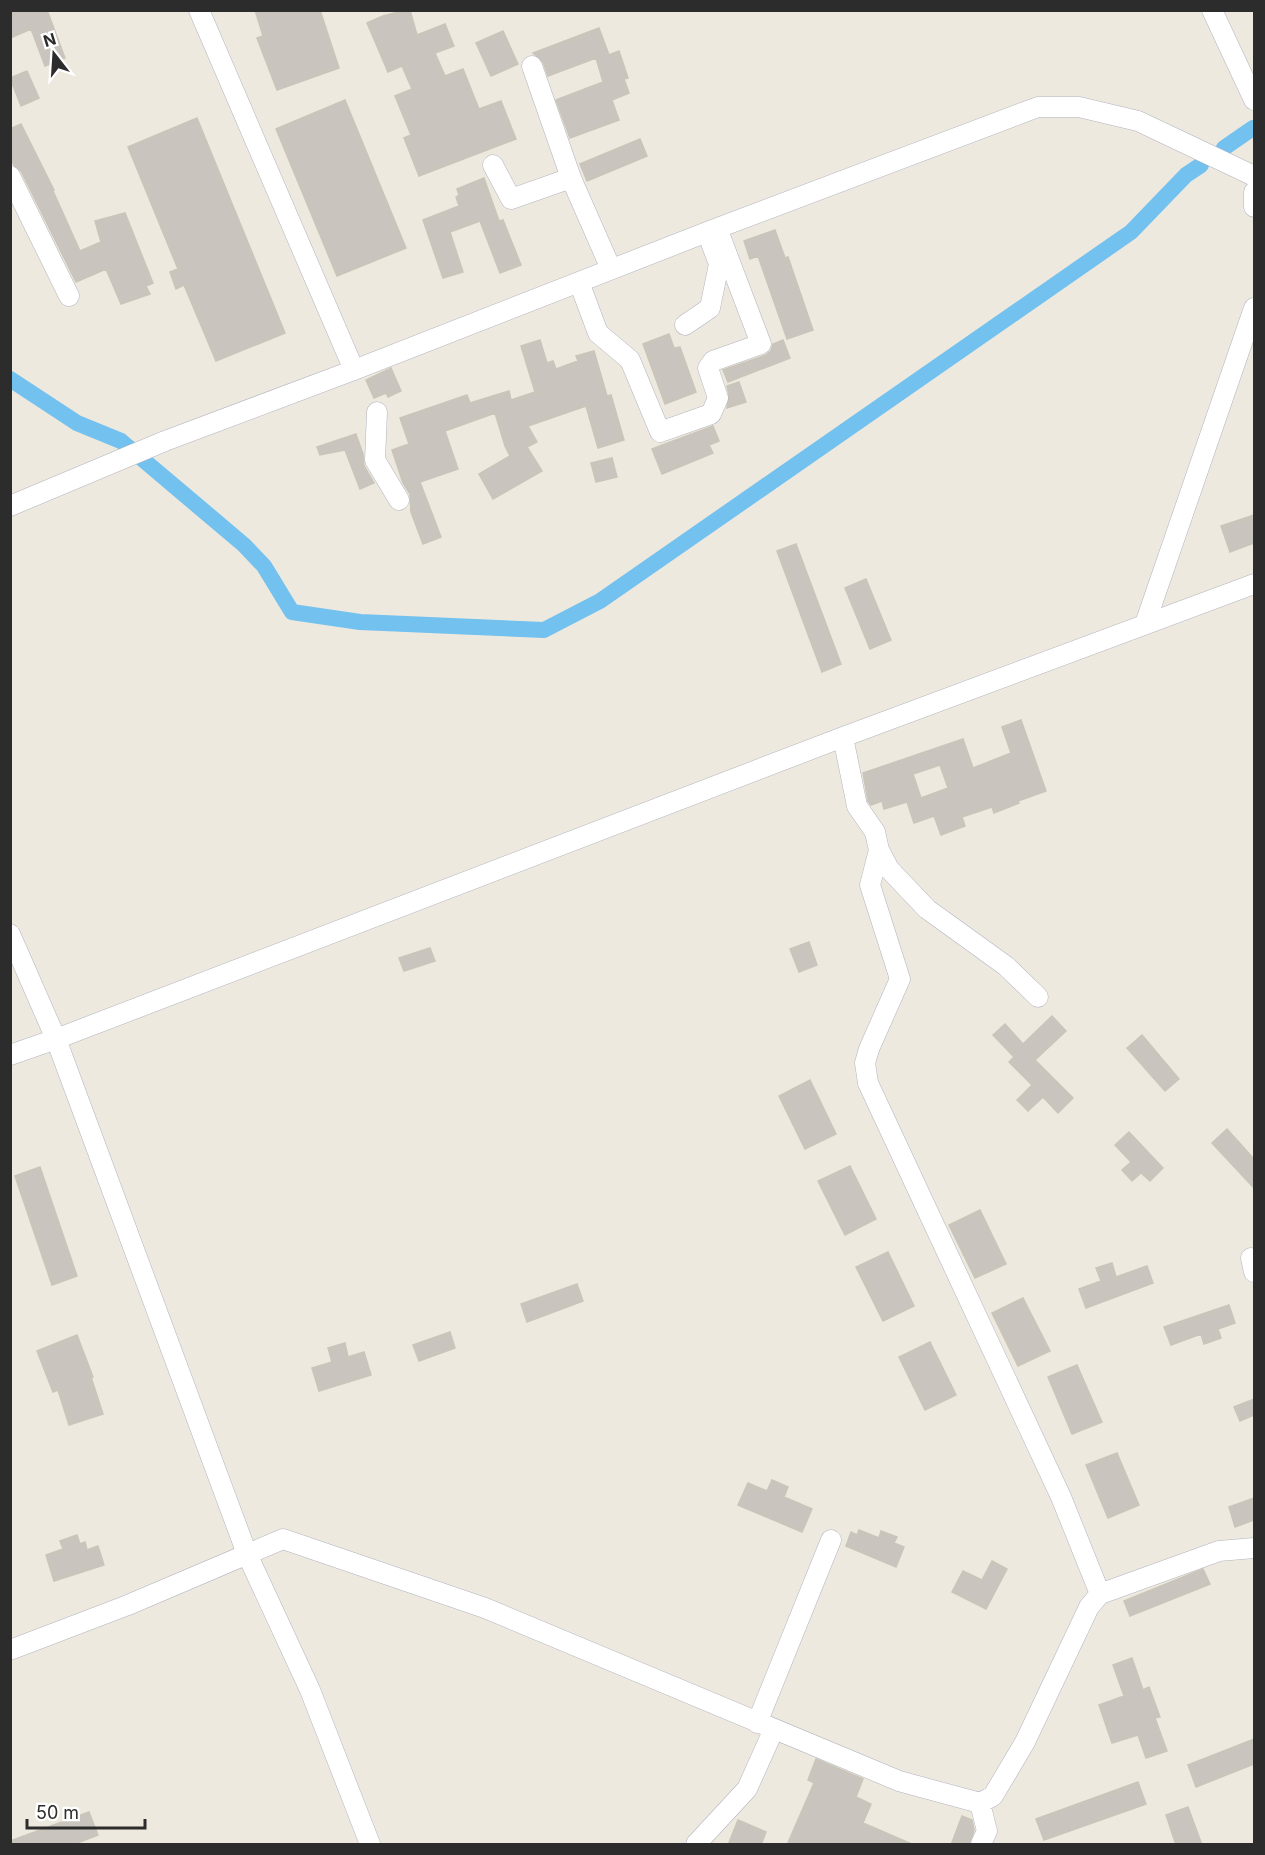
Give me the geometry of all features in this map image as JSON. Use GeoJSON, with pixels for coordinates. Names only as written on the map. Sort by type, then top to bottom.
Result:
{"type":"FeatureCollection","features":[{"type":"Feature","properties":{"kind":"street"},"geometry":{"type":"LineString","coordinates":[[200,10],[354,370]]}},
{"type":"Feature","properties":{"kind":"street"},"geometry":{"type":"LineString","coordinates":[[1212,10],[1254,100]]}},
{"type":"Feature","properties":{"kind":"street"},"geometry":{"type":"LineString","coordinates":[[532,66],[571,178],[611,270]]}},
{"type":"Feature","properties":{"kind":"street"},"geometry":{"type":"LineString","coordinates":[[10,506],[165,441],[1038,107],[1079,107],[1138,121],[1254,176]]}},
{"type":"Feature","properties":{"kind":"street"},"geometry":{"type":"LineString","coordinates":[[493,165],[511,199],[571,178]]}},
{"type":"Feature","properties":{"kind":"street"},"geometry":{"type":"LineString","coordinates":[[10,176],[69,296]]}},
{"type":"Feature","properties":{"kind":"street"},"geometry":{"type":"LineString","coordinates":[[1254,192],[1254,207]]}},
{"type":"Feature","properties":{"kind":"street"},"geometry":{"type":"LineString","coordinates":[[579,282],[598,333],[630,360],[660,432],[711,414],[718,398],[708,368],[713,361],[761,344],[712,230]]}},
{"type":"Feature","properties":{"kind":"street"},"geometry":{"type":"LineString","coordinates":[[685,325],[710,308],[719,264],[712,230]]}},
{"type":"Feature","properties":{"kind":"street"},"geometry":{"type":"LineString","coordinates":[[1145,624],[1254,308]]}},
{"type":"Feature","properties":{"kind":"street"},"geometry":{"type":"LineString","coordinates":[[378,412],[375,460],[399,500]]}},
{"type":"Feature","properties":{"kind":"street"},"geometry":{"type":"LineString","coordinates":[[10,1055],[843,737],[1254,584]]}},
{"type":"Feature","properties":{"kind":"street"},"geometry":{"type":"LineString","coordinates":[[843,737],[857,806],[875,832],[879,850],[889,869],[927,909],[1006,966],[1038,997]]}},
{"type":"Feature","properties":{"kind":"street"},"geometry":{"type":"LineString","coordinates":[[879,850],[870,885],[900,979],[869,1048],[865,1063],[868,1083],[1061,1497],[1100,1594]]}},
{"type":"Feature","properties":{"kind":"street"},"geometry":{"type":"LineString","coordinates":[[10,934],[56,1039],[247,1554],[310,1690],[370,1845]]}},
{"type":"Feature","properties":{"kind":"street"},"geometry":{"type":"LineString","coordinates":[[10,1650],[128,1605],[283,1539],[485,1608],[899,1781],[980,1803],[993,1796],[1025,1742],[1089,1607],[1100,1594],[1219,1551],[1254,1548]]}},
{"type":"Feature","properties":{"kind":"street"},"geometry":{"type":"LineString","coordinates":[[696,1845],[747,1789],[766,1726],[831,1540]]}},
{"type":"Feature","properties":{"kind":"street"},"geometry":{"type":"LineString","coordinates":[[980,1803],[987,1831],[981,1845]]}},
{"type":"Feature","properties":{"kind":"building"},"geometry":{"type":"Polygon","coordinates":[[[10,10],[47,10],[65,58],[45,66],[31,29],[10,38],[10,10]]]}},
{"type":"Feature","properties":{"kind":"building"},"geometry":{"type":"Polygon","coordinates":[[[255,10],[320,10],[339,68],[277,90],[257,38],[263,36],[255,10]]]}},
{"type":"Feature","properties":{"kind":"building"},"geometry":{"type":"Polygon","coordinates":[[[410,10],[417,35],[445,24],[454,46],[435,53],[445,76],[463,69],[479,109],[501,101],[516,139],[419,176],[404,138],[411,135],[395,96],[412,89],[402,66],[388,72],[367,23],[410,10]]]}},
{"type":"Feature","properties":{"kind":"building"},"geometry":{"type":"Polygon","coordinates":[[[599,28],[609,55],[619,51],[628,78],[624,79],[629,93],[612,100],[619,120],[570,138],[556,100],[603,82],[596,58],[548,76],[543,62],[533,53],[599,28]]]}},
{"type":"Feature","properties":{"kind":"building"},"geometry":{"type":"Polygon","coordinates":[[[503,31],[518,64],[491,76],[476,43],[503,31]]]}},
{"type":"Feature","properties":{"kind":"building"},"geometry":{"type":"Polygon","coordinates":[[[27,71],[39,98],[21,106],[10,78],[27,71]]]}},
{"type":"Feature","properties":{"kind":"building"},"geometry":{"type":"Polygon","coordinates":[[[345,100],[406,248],[337,276],[276,129],[345,100]]]}},
{"type":"Feature","properties":{"kind":"building"},"geometry":{"type":"Polygon","coordinates":[[[197,118],[285,333],[216,361],[184,285],[176,289],[170,272],[178,269],[128,147],[197,118]]]}},
{"type":"Feature","properties":{"kind":"building"},"geometry":{"type":"Polygon","coordinates":[[[21,124],[54,190],[80,251],[101,242],[95,221],[125,213],[153,283],[146,286],[150,294],[121,304],[106,269],[76,282],[21,171],[10,158],[10,129],[21,124]]]}},
{"type":"Feature","properties":{"kind":"building"},"geometry":{"type":"Polygon","coordinates":[[[640,139],[647,156],[587,181],[580,164],[640,139]]]}},
{"type":"Feature","properties":{"kind":"building"},"geometry":{"type":"Polygon","coordinates":[[[484,178],[499,221],[503,220],[521,265],[500,273],[480,221],[450,232],[463,272],[443,278],[423,220],[459,206],[456,197],[459,195],[457,189],[484,178]]]}},
{"type":"Feature","properties":{"kind":"building"},"geometry":{"type":"Polygon","coordinates":[[[775,230],[785,258],[788,257],[813,330],[787,339],[758,256],[750,259],[744,241],[775,230]]]}},
{"type":"Feature","properties":{"kind":"building"},"geometry":{"type":"Polygon","coordinates":[[[669,334],[674,348],[680,347],[696,392],[665,404],[643,344],[669,334]]]}},
{"type":"Feature","properties":{"kind":"building"},"geometry":{"type":"Polygon","coordinates":[[[540,340],[547,363],[553,361],[556,369],[578,361],[576,356],[594,351],[607,396],[611,395],[624,440],[598,448],[586,406],[528,426],[537,442],[527,447],[542,471],[493,499],[479,474],[510,456],[495,413],[445,431],[458,469],[420,482],[441,537],[423,544],[411,512],[410,494],[403,483],[392,450],[409,444],[400,418],[467,395],[470,403],[509,391],[511,400],[535,392],[521,346],[540,340]]]}},
{"type":"Feature","properties":{"kind":"building"},"geometry":{"type":"Polygon","coordinates":[[[783,340],[790,358],[728,382],[723,370],[766,355],[771,351],[773,344],[783,340]]]}},
{"type":"Feature","properties":{"kind":"building"},"geometry":{"type":"Polygon","coordinates":[[[391,368],[401,391],[388,397],[386,393],[374,398],[366,380],[391,368]]]}},
{"type":"Feature","properties":{"kind":"building"},"geometry":{"type":"Polygon","coordinates":[[[739,382],[746,402],[727,408],[729,395],[727,386],[739,382]]]}},
{"type":"Feature","properties":{"kind":"building"},"geometry":{"type":"Polygon","coordinates":[[[713,426],[719,441],[709,445],[713,453],[662,474],[652,449],[713,426]]]}},
{"type":"Feature","properties":{"kind":"building"},"geometry":{"type":"Polygon","coordinates":[[[356,434],[363,454],[364,466],[374,483],[360,489],[345,450],[320,455],[317,447],[356,434]]]}},
{"type":"Feature","properties":{"kind":"building"},"geometry":{"type":"Polygon","coordinates":[[[612,458],[617,477],[596,482],[591,463],[612,458]]]}},
{"type":"Feature","properties":{"kind":"building"},"geometry":{"type":"Polygon","coordinates":[[[1254,515],[1254,543],[1230,552],[1221,526],[1254,515]]]}},
{"type":"Feature","properties":{"kind":"building"},"geometry":{"type":"Polygon","coordinates":[[[796,544],[841,664],[822,672],[777,551],[796,544]]]}},
{"type":"Feature","properties":{"kind":"building"},"geometry":{"type":"Polygon","coordinates":[[[866,579],[891,640],[870,649],[845,588],[866,579]]]}},
{"type":"Feature","properties":{"kind":"building"},"geometry":{"type":"Polygon","coordinates":[[[1021,720],[1046,791],[994,813],[992,807],[962,817],[965,826],[941,835],[934,816],[914,823],[907,802],[884,809],[882,801],[871,805],[868,801],[863,773],[963,739],[973,768],[1011,753],[1002,727],[1021,720]],[[940,765],[913,774],[921,798],[948,788],[940,765]]]}},
{"type":"Feature","properties":{"kind":"building"},"geometry":{"type":"Polygon","coordinates":[[[809,942],[817,965],[799,972],[790,949],[809,942]]]}},
{"type":"Feature","properties":{"kind":"building"},"geometry":{"type":"Polygon","coordinates":[[[430,948],[435,961],[404,971],[399,958],[430,948]]]}},
{"type":"Feature","properties":{"kind":"building"},"geometry":{"type":"Polygon","coordinates":[[[1052,1016],[1066,1031],[1035,1060],[1073,1098],[1058,1113],[1043,1097],[1028,1111],[1017,1100],[1032,1085],[1009,1062],[1014,1057],[993,1035],[1005,1024],[1023,1044],[1052,1016]]]}},
{"type":"Feature","properties":{"kind":"building"},"geometry":{"type":"Polygon","coordinates":[[[1142,1035],[1179,1079],[1165,1091],[1127,1048],[1142,1035]]]}},
{"type":"Feature","properties":{"kind":"building"},"geometry":{"type":"Polygon","coordinates":[[[810,1080],[836,1134],[805,1149],[779,1096],[810,1080]]]}},
{"type":"Feature","properties":{"kind":"building"},"geometry":{"type":"Polygon","coordinates":[[[1227,1129],[1254,1159],[1254,1188],[1212,1143],[1227,1129]]]}},
{"type":"Feature","properties":{"kind":"building"},"geometry":{"type":"Polygon","coordinates":[[[1129,1132],[1163,1168],[1150,1181],[1141,1173],[1132,1181],[1122,1170],[1131,1162],[1115,1145],[1129,1132]]]}},
{"type":"Feature","properties":{"kind":"building"},"geometry":{"type":"Polygon","coordinates":[[[850,1166],[876,1219],[845,1235],[818,1181],[850,1166]]]}},
{"type":"Feature","properties":{"kind":"building"},"geometry":{"type":"Polygon","coordinates":[[[40,1167],[77,1276],[52,1285],[15,1176],[40,1167]]]}},
{"type":"Feature","properties":{"kind":"building"},"geometry":{"type":"Polygon","coordinates":[[[980,1210],[1006,1264],[975,1278],[949,1225],[980,1210]]]}},
{"type":"Feature","properties":{"kind":"building"},"geometry":{"type":"Polygon","coordinates":[[[888,1252],[914,1306],[883,1321],[856,1267],[888,1252]]]}},
{"type":"Feature","properties":{"kind":"building"},"geometry":{"type":"Polygon","coordinates":[[[1112,1263],[1116,1277],[1147,1266],[1153,1283],[1086,1308],[1079,1289],[1101,1281],[1096,1268],[1112,1263]]]}},
{"type":"Feature","properties":{"kind":"building"},"geometry":{"type":"Polygon","coordinates":[[[577,1284],[583,1301],[527,1322],[521,1304],[577,1284]]]}},
{"type":"Feature","properties":{"kind":"building"},"geometry":{"type":"Polygon","coordinates":[[[1023,1298],[1050,1351],[1018,1366],[992,1313],[1023,1298]]]}},
{"type":"Feature","properties":{"kind":"building"},"geometry":{"type":"Polygon","coordinates":[[[1229,1305],[1235,1323],[1218,1329],[1221,1338],[1204,1344],[1201,1334],[1171,1345],[1164,1327],[1229,1305]]]}},
{"type":"Feature","properties":{"kind":"building"},"geometry":{"type":"Polygon","coordinates":[[[450,1332],[455,1348],[419,1361],[413,1345],[450,1332]]]}},
{"type":"Feature","properties":{"kind":"building"},"geometry":{"type":"Polygon","coordinates":[[[77,1335],[93,1377],[91,1377],[103,1414],[69,1425],[58,1390],[53,1392],[37,1351],[77,1335]]]}},
{"type":"Feature","properties":{"kind":"building"},"geometry":{"type":"Polygon","coordinates":[[[930,1342],[956,1395],[925,1410],[899,1357],[930,1342]]]}},
{"type":"Feature","properties":{"kind":"building"},"geometry":{"type":"Polygon","coordinates":[[[345,1343],[348,1357],[364,1352],[371,1375],[319,1391],[312,1368],[332,1362],[328,1348],[345,1343]]]}},
{"type":"Feature","properties":{"kind":"building"},"geometry":{"type":"Polygon","coordinates":[[[1077,1365],[1102,1422],[1072,1434],[1048,1377],[1077,1365]]]}},
{"type":"Feature","properties":{"kind":"building"},"geometry":{"type":"Polygon","coordinates":[[[1254,1399],[1254,1415],[1240,1421],[1234,1407],[1254,1399]]]}},
{"type":"Feature","properties":{"kind":"building"},"geometry":{"type":"Polygon","coordinates":[[[1117,1453],[1139,1505],[1108,1518],[1086,1465],[1117,1453]]]}},
{"type":"Feature","properties":{"kind":"building"},"geometry":{"type":"Polygon","coordinates":[[[772,1480],[788,1487],[784,1497],[812,1509],[802,1532],[738,1505],[748,1483],[767,1491],[772,1480]]]}},
{"type":"Feature","properties":{"kind":"building"},"geometry":{"type":"Polygon","coordinates":[[[1254,1498],[1254,1520],[1235,1527],[1229,1507],[1254,1498]]]}},
{"type":"Feature","properties":{"kind":"building"},"geometry":{"type":"Polygon","coordinates":[[[859,1530],[879,1538],[881,1531],[897,1537],[894,1543],[904,1547],[896,1567],[846,1546],[851,1532],[857,1535],[859,1530]]]}},
{"type":"Feature","properties":{"kind":"building"},"geometry":{"type":"Polygon","coordinates":[[[77,1535],[80,1544],[85,1542],[87,1550],[98,1546],[104,1565],[54,1581],[46,1555],[63,1549],[60,1541],[77,1535]]]}},
{"type":"Feature","properties":{"kind":"building"},"geometry":{"type":"Polygon","coordinates":[[[992,1561],[1007,1569],[986,1609],[952,1592],[963,1571],[982,1580],[992,1561]]]}},
{"type":"Feature","properties":{"kind":"building"},"geometry":{"type":"Polygon","coordinates":[[[1203,1569],[1210,1584],[1130,1616],[1124,1601],[1203,1569]]]}},
{"type":"Feature","properties":{"kind":"building"},"geometry":{"type":"Polygon","coordinates":[[[1132,1658],[1143,1690],[1149,1687],[1160,1717],[1155,1718],[1167,1751],[1146,1758],[1138,1735],[1112,1743],[1099,1705],[1124,1696],[1113,1665],[1132,1658]]]}},
{"type":"Feature","properties":{"kind":"building"},"geometry":{"type":"Polygon","coordinates":[[[1254,1739],[1254,1764],[1196,1787],[1188,1765],[1254,1739]]]}},
{"type":"Feature","properties":{"kind":"building"},"geometry":{"type":"Polygon","coordinates":[[[816,1759],[863,1779],[856,1797],[871,1804],[863,1823],[914,1845],[787,1845],[814,1783],[808,1780],[816,1759]]]}},
{"type":"Feature","properties":{"kind":"building"},"geometry":{"type":"Polygon","coordinates":[[[1138,1782],[1146,1804],[1044,1840],[1036,1819],[1138,1782]]]}},
{"type":"Feature","properties":{"kind":"building"},"geometry":{"type":"Polygon","coordinates":[[[1188,1807],[1202,1845],[1176,1845],[1166,1815],[1188,1807]]]}},
{"type":"Feature","properties":{"kind":"building"},"geometry":{"type":"Polygon","coordinates":[[[89,1812],[98,1835],[72,1845],[10,1845],[10,1841],[89,1812]]]}},
{"type":"Feature","properties":{"kind":"building"},"geometry":{"type":"Polygon","coordinates":[[[962,1816],[972,1820],[974,1830],[969,1845],[951,1845],[962,1816]]]}},
{"type":"Feature","properties":{"kind":"building"},"geometry":{"type":"Polygon","coordinates":[[[738,1820],[766,1832],[761,1845],[728,1845],[738,1820]]]}},
{"type":"Feature","properties":{"kind":"waterway"},"geometry":{"type":"LineString","coordinates":[[1224,148],[1253,128]]}},
{"type":"Feature","properties":{"kind":"waterway"},"geometry":{"type":"LineString","coordinates":[[10,379],[77,423],[121,441],[244,545],[264,566],[292,612],[360,622],[544,630],[600,601],[1131,232],[1186,175],[1201,165]]}}]}
